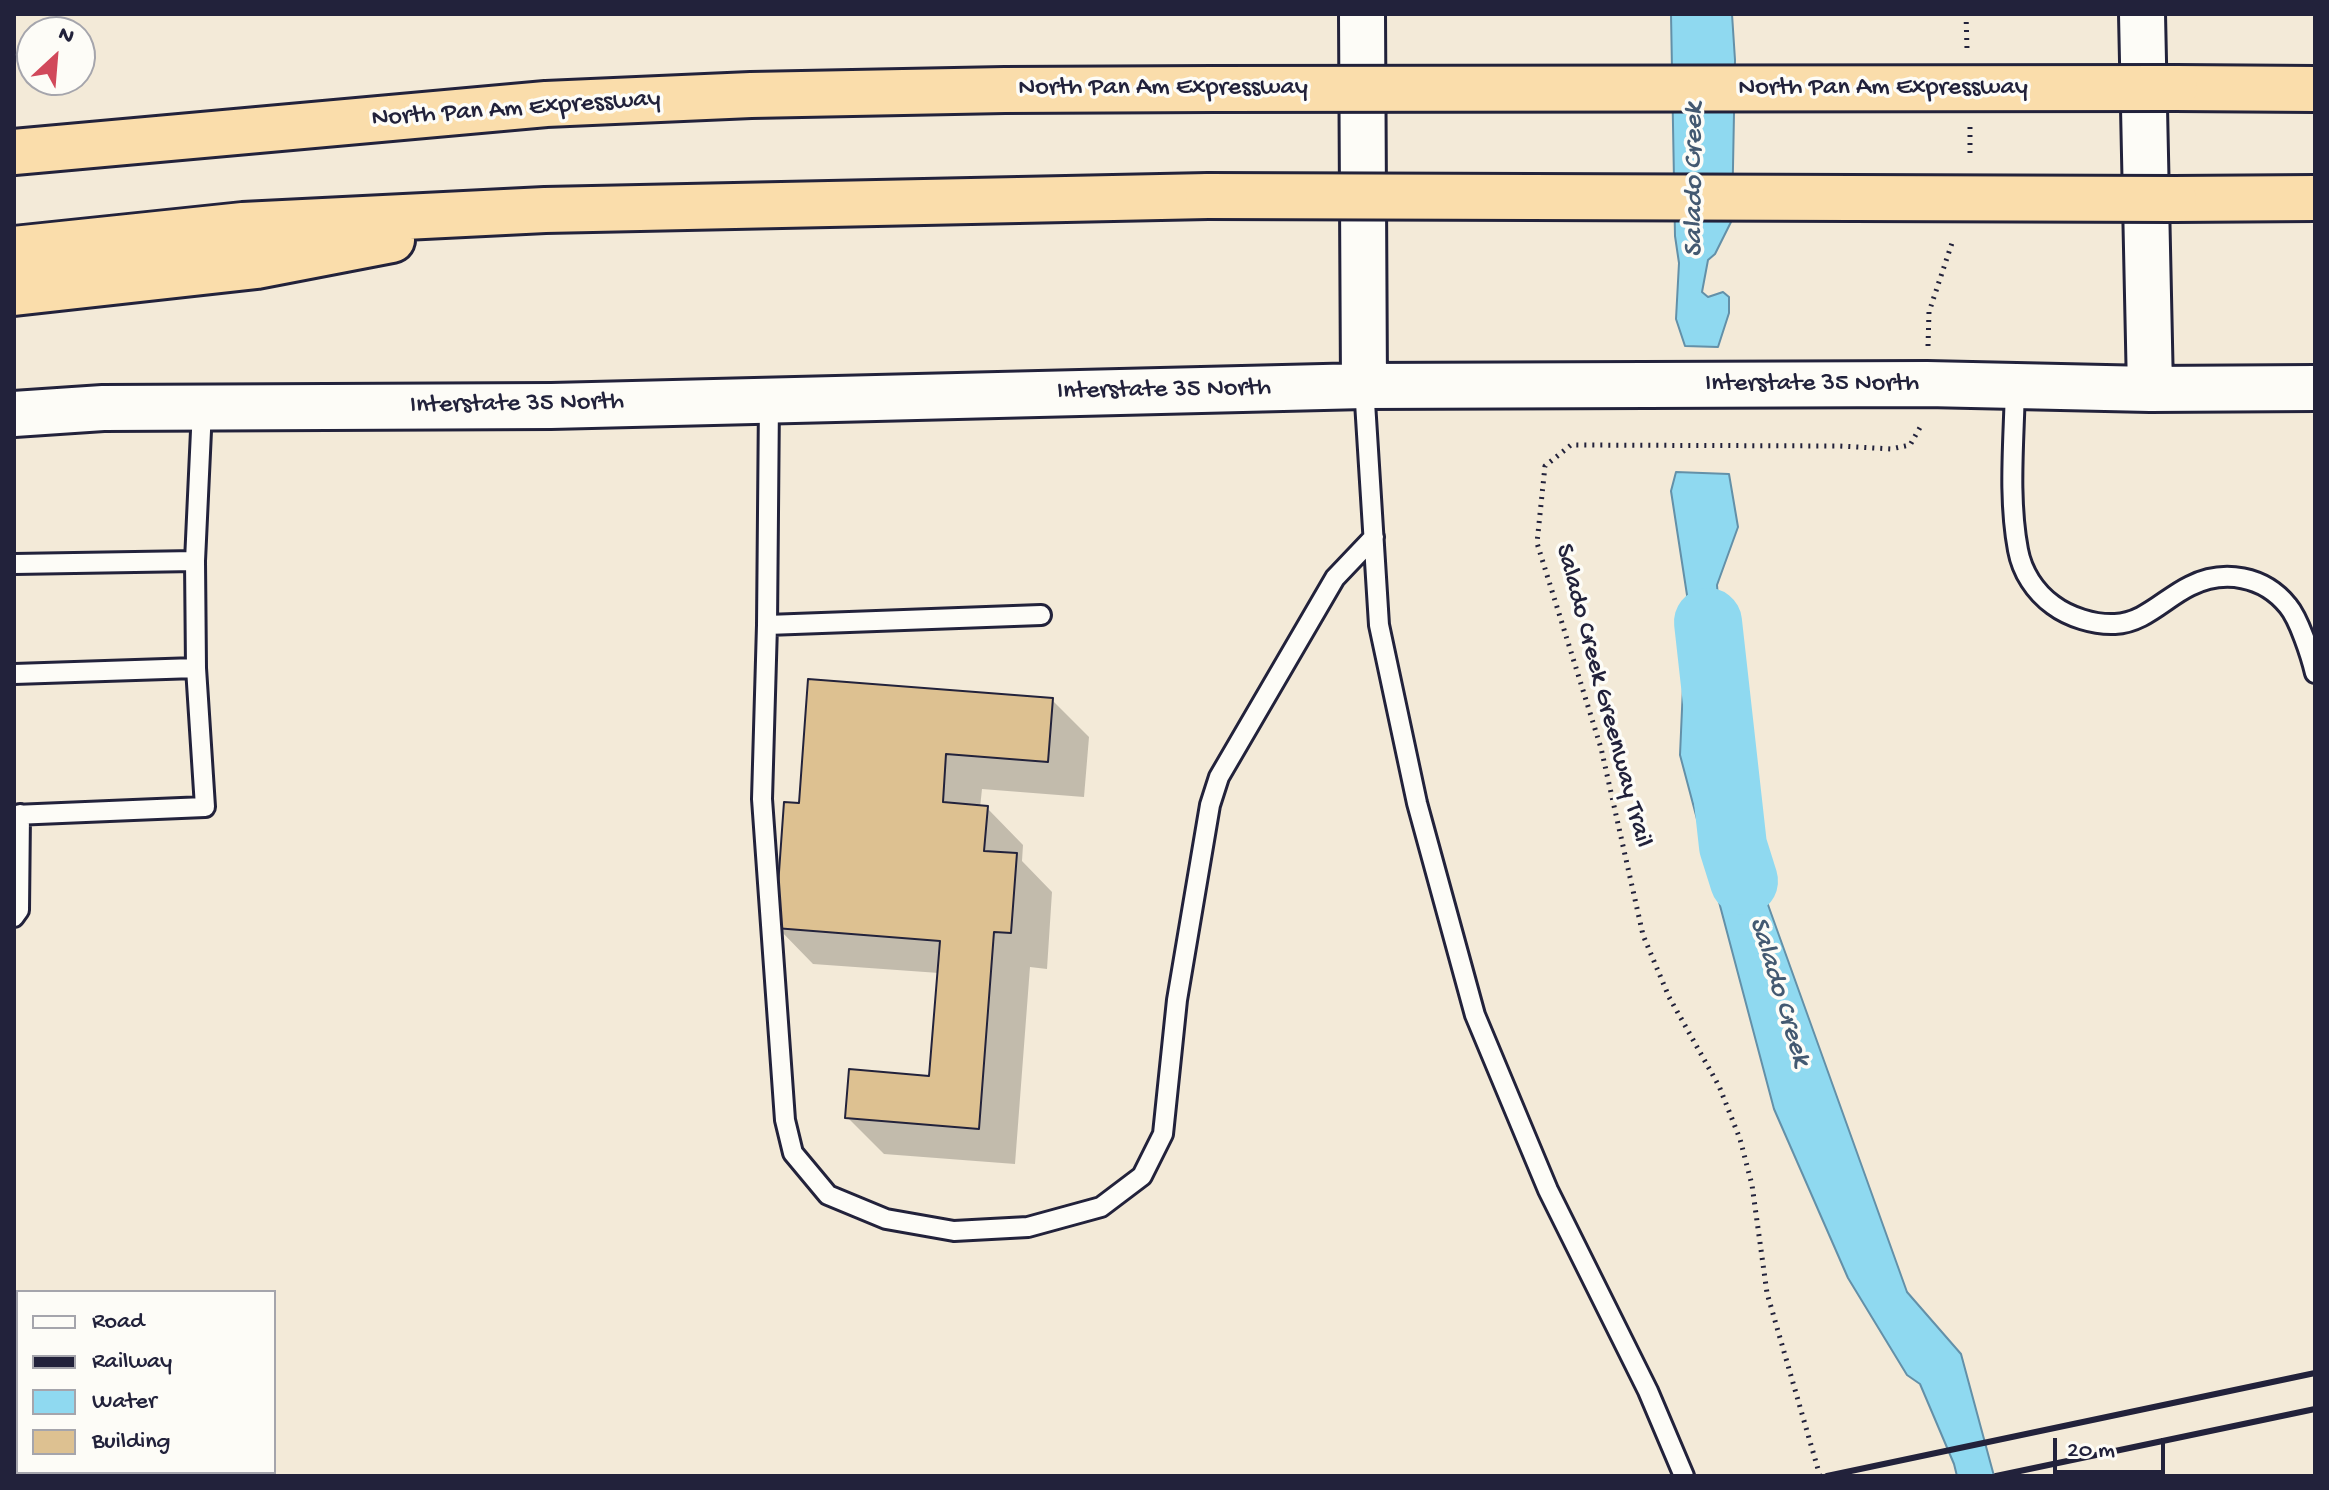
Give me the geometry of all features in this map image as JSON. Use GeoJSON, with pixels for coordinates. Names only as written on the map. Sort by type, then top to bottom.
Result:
{"type":"FeatureCollection","features":[{"type":"Feature","properties":{"kind":"highway","name":"North Pan Am Expressway"},"geometry":{"type":"LineString","coordinates":[[14,152],[546,104],[973,90],[2315,89]]}},
{"type":"Feature","properties":{"kind":"highway"},"geometry":{"type":"LineString","coordinates":[[14,249],[243,225],[545,210],[1208,196],[2315,198]]}},
{"type":"Feature","properties":{"kind":"highway"},"geometry":{"type":"LineString","coordinates":[[14,293],[257,266],[545,210]]}},
{"type":"Feature","properties":{"kind":"main road"},"geometry":{"type":"LineString","coordinates":[[1362,14],[1364,386]]}},
{"type":"Feature","properties":{"kind":"main road"},"geometry":{"type":"LineString","coordinates":[[2142,14],[2150,389]]}},
{"type":"Feature","properties":{"kind":"main road","name":"Interstate 35 North"},"geometry":{"type":"LineString","coordinates":[[14,414],[103,408],[567,405],[1364,386],[1927,384],[2150,389],[2315,388]]}},
{"type":"Feature","properties":{"kind":"lane"},"geometry":{"type":"LineString","coordinates":[[1364,386],[1379,625],[1417,803],[1475,1015],[1548,1190],[1648,1391],[1684,1476]]}},
{"type":"Feature","properties":{"kind":"lane"},"geometry":{"type":"LineString","coordinates":[[2015,386],[2013,488],[2018,551],[2027,578],[2044,599],[2065,613],[2116,625],[2141,617],[2191,585],[2219,576],[2247,577],[2271,590],[2290,607],[2315,673]]}},
{"type":"Feature","properties":{"kind":"lane"},"geometry":{"type":"LineString","coordinates":[[769,400],[762,799],[785,1120],[793,1153],[828,1195],[886,1219],[954,1231],[1028,1227],[1101,1207],[1142,1176],[1163,1134],[1177,1000],[1210,805],[1219,777],[1335,578],[1374,537]]}},
{"type":"Feature","properties":{"kind":"lane"},"geometry":{"type":"LineString","coordinates":[[14,917],[19,910],[17,814],[205,807],[196,668],[195,561],[202,409]]}},
{"type":"Feature","properties":{"kind":"lane"},"geometry":{"type":"LineString","coordinates":[[14,564],[195,561]]}},
{"type":"Feature","properties":{"kind":"lane"},"geometry":{"type":"LineString","coordinates":[[767,625],[1041,615]]}},
{"type":"Feature","properties":{"kind":"lane"},"geometry":{"type":"LineString","coordinates":[[14,674],[196,668]]}},
{"type":"Feature","properties":{"kind":"path"},"geometry":{"type":"LineString","coordinates":[[1966,14],[1968,61]]}},
{"type":"Feature","properties":{"kind":"path"},"geometry":{"type":"LineString","coordinates":[[1969,123],[1971,170]]}},
{"type":"Feature","properties":{"kind":"path","name":"Salado Creek Greenway Trail"},"geometry":{"type":"LineString","coordinates":[[1820,1476],[1767,1293],[1752,1185],[1740,1139],[1719,1086],[1669,997],[1643,935],[1601,748],[1537,543],[1545,466],[1571,445],[1891,449],[1910,445],[1921,425],[1927,384],[1929,312],[1957,228]]}},
{"type":"Feature","properties":{"kind":"water"},"geometry":{"type":"Polygon","coordinates":[[[1671,14],[1732,14],[1735,60],[1732,220],[1715,254],[1708,260],[1702,292],[1708,297],[1723,292],[1729,297],[1729,313],[1718,347],[1685,346],[1676,319],[1679,263],[1675,236],[1671,14]]]}},
{"type":"Feature","properties":{"kind":"water"},"geometry":{"type":"Polygon","coordinates":[[[1676,472],[1729,474],[1738,527],[1717,585],[1725,690],[1711,746],[1907,1292],[1961,1354],[1994,1476],[1957,1476],[1920,1384],[1907,1375],[1848,1278],[1774,1109],[1680,755],[1687,595],[1671,491],[1676,472]]]}},
{"type":"Feature","properties":{"kind":"building"},"geometry":{"type":"Polygon","coordinates":[[[808,679],[1053,698],[1048,762],[946,754],[943,802],[988,806],[984,851],[1017,853],[1011,933],[994,932],[979,1129],[845,1118],[849,1069],[929,1076],[940,941],[775,928],[784,802],[799,803],[808,679]]]}},
{"type":"Feature","properties":{"kind":"waterway","name":"Salado Creek"},"geometry":{"type":"LineString","coordinates":[[1708,622],[1733,846],[1744,881]]}},
{"type":"Feature","properties":{"kind":"railway"},"geometry":{"type":"LineString","coordinates":[[1827,1476],[2315,1373]]}},
{"type":"Feature","properties":{"kind":"railway"},"geometry":{"type":"LineString","coordinates":[[1996,1476],[2315,1409]]}}]}
